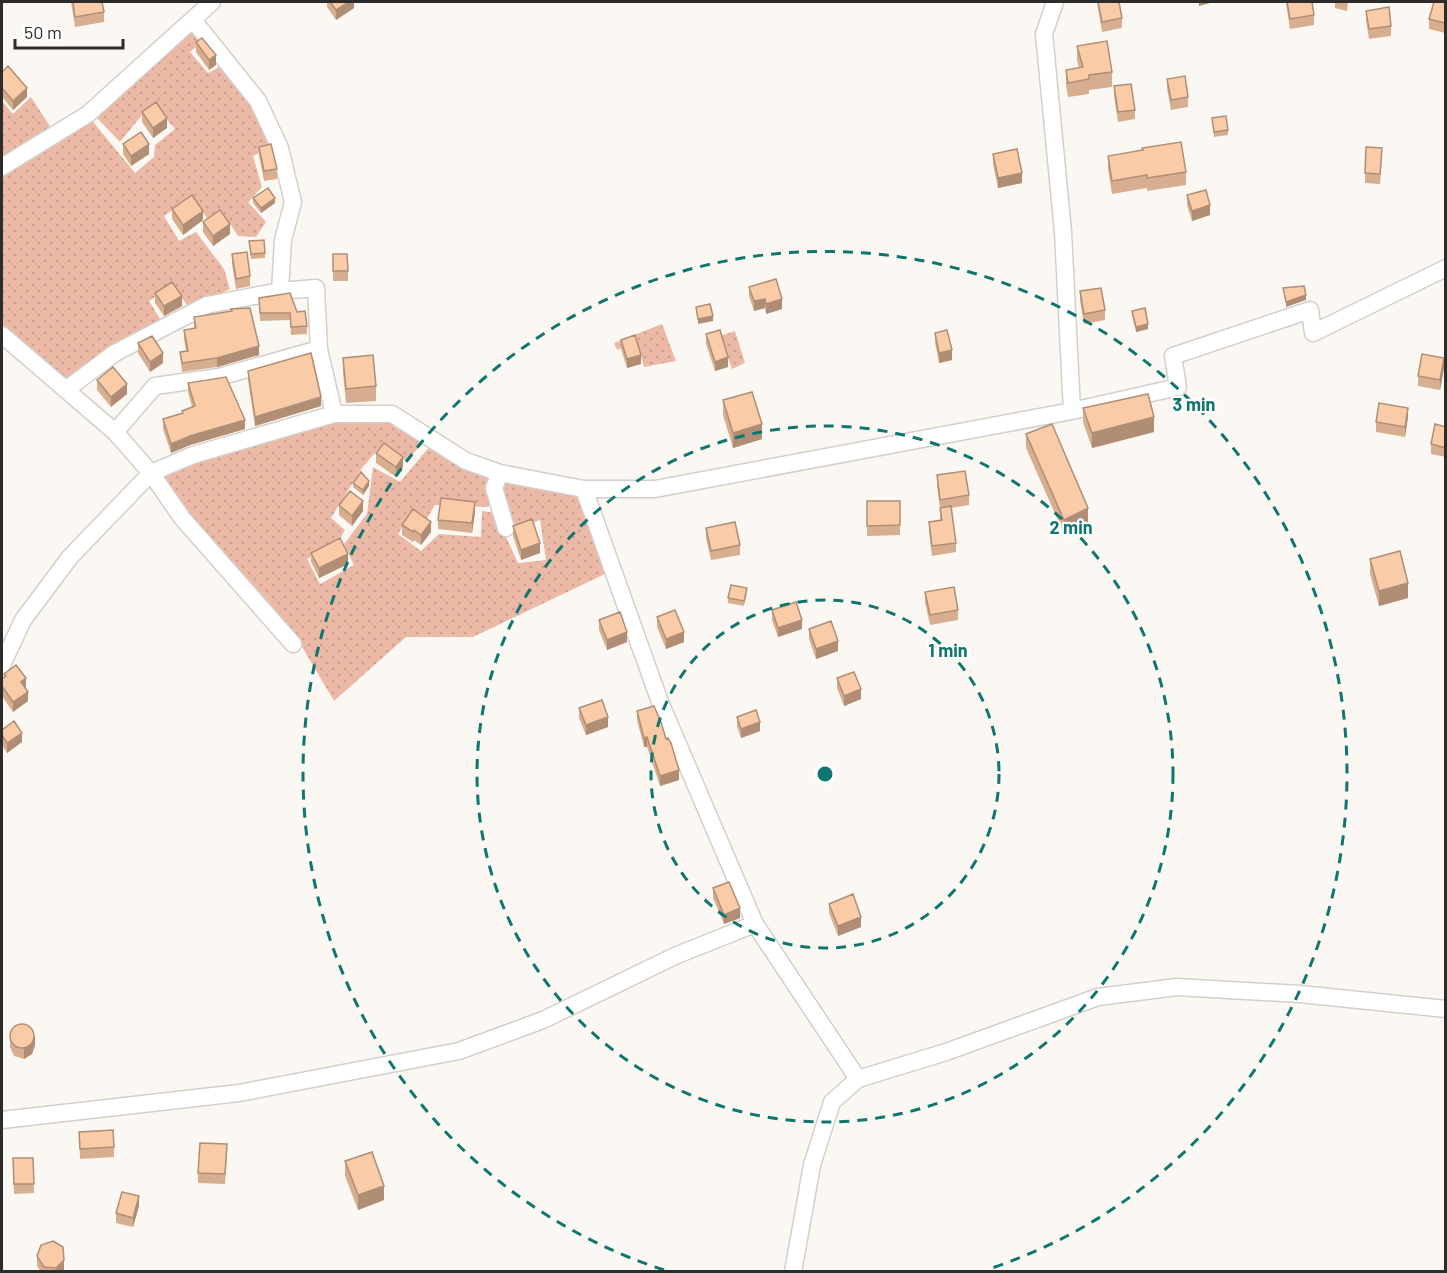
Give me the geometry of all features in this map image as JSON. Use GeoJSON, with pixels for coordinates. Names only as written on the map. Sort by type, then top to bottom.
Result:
{"type":"FeatureCollection","features":[{"type":"Feature","properties":{"kind":"street"},"geometry":{"type":"LineString","coordinates":[[2,167],[88,114],[212,2]]}},
{"type":"Feature","properties":{"kind":"street"},"geometry":{"type":"LineString","coordinates":[[1055,2],[1044,34],[1063,232],[1072,411]]}},
{"type":"Feature","properties":{"kind":"street"},"geometry":{"type":"LineString","coordinates":[[193,20],[258,101],[280,148],[293,202],[283,240],[280,291]]}},
{"type":"Feature","properties":{"kind":"street"},"geometry":{"type":"LineString","coordinates":[[2,665],[23,620],[70,557],[151,473],[193,455],[334,414],[392,414],[466,461],[500,473],[584,489],[655,489],[1072,411],[1178,387],[1173,356],[1310,310],[1313,333],[1446,268]]}},
{"type":"Feature","properties":{"kind":"street"},"geometry":{"type":"LineString","coordinates":[[67,389],[115,353],[207,305],[280,291],[316,288],[319,349],[334,414]]}},
{"type":"Feature","properties":{"kind":"street"},"geometry":{"type":"LineString","coordinates":[[2,335],[115,432],[151,473],[182,518],[293,644]]}},
{"type":"Feature","properties":{"kind":"street"},"geometry":{"type":"LineString","coordinates":[[115,432],[155,387],[219,377],[319,349]]}},
{"type":"Feature","properties":{"kind":"street"},"geometry":{"type":"LineString","coordinates":[[500,473],[495,488],[506,528]]}},
{"type":"Feature","properties":{"kind":"street"},"geometry":{"type":"LineString","coordinates":[[584,489],[660,702],[755,924],[858,1079]]}},
{"type":"Feature","properties":{"kind":"street"},"geometry":{"type":"LineString","coordinates":[[2,1120],[239,1093],[459,1051],[543,1020],[677,955],[755,924]]}},
{"type":"Feature","properties":{"kind":"street"},"geometry":{"type":"LineString","coordinates":[[793,1272],[812,1165],[832,1102],[858,1079],[946,1052],[1098,997],[1177,987],[1300,994],[1446,1009]]}},
{"type":"Feature","properties":{"kind":"shaded area"},"geometry":{"type":"Polygon","coordinates":[[[193,23],[206,39],[190,52],[208,73],[223,65],[254,103],[274,146],[253,156],[262,187],[248,202],[266,222],[256,237],[238,236],[221,210],[208,219],[191,198],[164,216],[179,241],[196,232],[224,269],[230,289],[190,309],[173,286],[149,301],[162,322],[68,385],[2,327],[2,169],[89,117],[135,173],[154,157],[155,145],[175,129],[154,105],[142,115],[120,142],[93,114],[193,23]]]}},
{"type":"Feature","properties":{"kind":"shaded area"},"geometry":{"type":"Polygon","coordinates":[[[31,97],[53,131],[2,164],[2,101],[13,114],[31,97]]]}},
{"type":"Feature","properties":{"kind":"shaded area"},"geometry":{"type":"Polygon","coordinates":[[[662,324],[676,361],[644,367],[637,343],[617,350],[614,343],[662,324]]]}},
{"type":"Feature","properties":{"kind":"shaded area"},"geometry":{"type":"Polygon","coordinates":[[[735,331],[745,363],[732,369],[720,336],[735,331]]]}},
{"type":"Feature","properties":{"kind":"shaded area"},"geometry":{"type":"Polygon","coordinates":[[[334,418],[389,420],[423,443],[406,461],[379,448],[362,468],[331,518],[345,530],[338,542],[307,559],[320,584],[354,565],[344,544],[367,514],[373,467],[400,482],[430,446],[494,474],[489,507],[435,505],[425,522],[413,511],[398,534],[421,551],[439,534],[481,537],[482,511],[495,513],[518,563],[546,560],[540,520],[511,531],[501,504],[503,477],[578,492],[607,573],[473,637],[406,637],[334,701],[298,640],[184,511],[160,474],[210,456],[334,418]]]}},
{"type":"Feature","properties":{"kind":"building"},"geometry":{"type":"Polygon","coordinates":[[[73,2],[102,2],[104,12],[75,17],[73,2]]]}},
{"type":"Feature","properties":{"kind":"building"},"geometry":{"type":"Polygon","coordinates":[[[330,2],[349,2],[336,10],[330,2]]]}},
{"type":"Feature","properties":{"kind":"building"},"geometry":{"type":"Polygon","coordinates":[[[1098,2],[1119,2],[1122,18],[1102,22],[1098,2]]]}},
{"type":"Feature","properties":{"kind":"building"},"geometry":{"type":"Polygon","coordinates":[[[1287,2],[1312,2],[1314,15],[1290,19],[1287,2]]]}},
{"type":"Feature","properties":{"kind":"building"},"geometry":{"type":"Polygon","coordinates":[[[1434,2],[1446,2],[1445,23],[1429,19],[1434,2]]]}},
{"type":"Feature","properties":{"kind":"building"},"geometry":{"type":"Polygon","coordinates":[[[1389,7],[1391,26],[1369,29],[1366,11],[1389,7]]]}},
{"type":"Feature","properties":{"kind":"building"},"geometry":{"type":"Polygon","coordinates":[[[202,38],[216,55],[209,60],[196,42],[202,38]]]}},
{"type":"Feature","properties":{"kind":"building"},"geometry":{"type":"Polygon","coordinates":[[[1107,41],[1112,72],[1089,75],[1089,79],[1068,83],[1066,70],[1083,67],[1077,46],[1107,41]]]}},
{"type":"Feature","properties":{"kind":"building"},"geometry":{"type":"Polygon","coordinates":[[[8,66],[27,88],[13,101],[2,88],[2,72],[8,66]]]}},
{"type":"Feature","properties":{"kind":"building"},"geometry":{"type":"Polygon","coordinates":[[[1185,76],[1188,97],[1171,100],[1167,79],[1185,76]]]}},
{"type":"Feature","properties":{"kind":"building"},"geometry":{"type":"Polygon","coordinates":[[[1131,84],[1135,110],[1118,112],[1114,86],[1131,84]]]}},
{"type":"Feature","properties":{"kind":"building"},"geometry":{"type":"Polygon","coordinates":[[[156,102],[167,118],[153,128],[142,112],[156,102]]]}},
{"type":"Feature","properties":{"kind":"building"},"geometry":{"type":"Polygon","coordinates":[[[1226,116],[1228,130],[1214,132],[1212,118],[1226,116]]]}},
{"type":"Feature","properties":{"kind":"building"},"geometry":{"type":"Polygon","coordinates":[[[141,132],[149,144],[131,156],[123,144],[141,132]]]}},
{"type":"Feature","properties":{"kind":"building"},"geometry":{"type":"Polygon","coordinates":[[[1181,142],[1186,172],[1112,181],[1108,156],[1181,142]]]}},
{"type":"Feature","properties":{"kind":"building"},"geometry":{"type":"Polygon","coordinates":[[[271,144],[277,169],[264,171],[259,147],[271,144]]]}},
{"type":"Feature","properties":{"kind":"building"},"geometry":{"type":"Polygon","coordinates":[[[1366,147],[1382,148],[1380,174],[1365,173],[1366,147]]]}},
{"type":"Feature","properties":{"kind":"building"},"geometry":{"type":"Polygon","coordinates":[[[1017,149],[1022,173],[998,178],[993,154],[1017,149]]]}},
{"type":"Feature","properties":{"kind":"building"},"geometry":{"type":"Polygon","coordinates":[[[268,188],[275,198],[261,208],[253,198],[268,188]]]}},
{"type":"Feature","properties":{"kind":"building"},"geometry":{"type":"Polygon","coordinates":[[[1206,190],[1210,205],[1192,211],[1187,195],[1206,190]]]}},
{"type":"Feature","properties":{"kind":"building"},"geometry":{"type":"Polygon","coordinates":[[[192,195],[203,211],[183,225],[172,209],[192,195]]]}},
{"type":"Feature","properties":{"kind":"building"},"geometry":{"type":"Polygon","coordinates":[[[220,210],[230,224],[213,236],[203,222],[220,210]]]}},
{"type":"Feature","properties":{"kind":"building"},"geometry":{"type":"Polygon","coordinates":[[[264,240],[265,253],[251,254],[249,241],[264,240]]]}},
{"type":"Feature","properties":{"kind":"building"},"geometry":{"type":"Polygon","coordinates":[[[247,252],[250,276],[236,279],[232,254],[247,252]]]}},
{"type":"Feature","properties":{"kind":"building"},"geometry":{"type":"Polygon","coordinates":[[[333,254],[347,254],[348,271],[333,271],[333,254]]]}},
{"type":"Feature","properties":{"kind":"building"},"geometry":{"type":"Polygon","coordinates":[[[776,279],[782,299],[766,304],[765,299],[754,301],[749,287],[776,279]]]}},
{"type":"Feature","properties":{"kind":"building"},"geometry":{"type":"Polygon","coordinates":[[[172,282],[182,296],[164,306],[155,293],[172,282]]]}},
{"type":"Feature","properties":{"kind":"building"},"geometry":{"type":"Polygon","coordinates":[[[1304,286],[1306,295],[1286,302],[1283,288],[1304,286]]]}},
{"type":"Feature","properties":{"kind":"building"},"geometry":{"type":"Polygon","coordinates":[[[1101,288],[1105,310],[1084,314],[1080,291],[1101,288]]]}},
{"type":"Feature","properties":{"kind":"building"},"geometry":{"type":"Polygon","coordinates":[[[290,293],[297,312],[305,311],[307,326],[291,327],[290,313],[260,313],[259,298],[290,293]]]}},
{"type":"Feature","properties":{"kind":"building"},"geometry":{"type":"Polygon","coordinates":[[[710,304],[713,316],[698,319],[696,307],[710,304]]]}},
{"type":"Feature","properties":{"kind":"building"},"geometry":{"type":"Polygon","coordinates":[[[250,308],[259,346],[217,358],[182,363],[180,352],[188,351],[184,330],[196,328],[194,317],[232,311],[231,309],[250,308]]]}},
{"type":"Feature","properties":{"kind":"building"},"geometry":{"type":"Polygon","coordinates":[[[1145,308],[1148,324],[1136,327],[1132,311],[1145,308]]]}},
{"type":"Feature","properties":{"kind":"building"},"geometry":{"type":"Polygon","coordinates":[[[720,330],[728,357],[715,362],[706,334],[720,330]]]}},
{"type":"Feature","properties":{"kind":"building"},"geometry":{"type":"Polygon","coordinates":[[[947,330],[952,350],[939,353],[935,333],[947,330]]]}},
{"type":"Feature","properties":{"kind":"building"},"geometry":{"type":"Polygon","coordinates":[[[635,335],[641,355],[627,359],[621,340],[635,335]]]}},
{"type":"Feature","properties":{"kind":"building"},"geometry":{"type":"Polygon","coordinates":[[[152,336],[163,353],[150,362],[138,343],[152,336]]]}},
{"type":"Feature","properties":{"kind":"building"},"geometry":{"type":"Polygon","coordinates":[[[311,353],[321,397],[255,417],[248,371],[311,353]]]}},
{"type":"Feature","properties":{"kind":"building"},"geometry":{"type":"Polygon","coordinates":[[[1422,354],[1444,358],[1440,380],[1418,376],[1422,354]]]}},
{"type":"Feature","properties":{"kind":"building"},"geometry":{"type":"Polygon","coordinates":[[[373,355],[376,386],[346,389],[343,358],[373,355]]]}},
{"type":"Feature","properties":{"kind":"building"},"geometry":{"type":"Polygon","coordinates":[[[113,367],[127,384],[111,397],[97,380],[113,367]]]}},
{"type":"Feature","properties":{"kind":"building"},"geometry":{"type":"Polygon","coordinates":[[[226,377],[245,420],[171,444],[163,419],[183,413],[182,411],[195,406],[188,383],[226,377]]]}},
{"type":"Feature","properties":{"kind":"building"},"geometry":{"type":"Polygon","coordinates":[[[752,392],[762,424],[733,433],[723,400],[752,392]]]}},
{"type":"Feature","properties":{"kind":"building"},"geometry":{"type":"Polygon","coordinates":[[[1148,394],[1154,417],[1092,433],[1083,408],[1148,394]]]}},
{"type":"Feature","properties":{"kind":"building"},"geometry":{"type":"Polygon","coordinates":[[[1379,403],[1408,408],[1405,427],[1376,422],[1379,403]]]}},
{"type":"Feature","properties":{"kind":"building"},"geometry":{"type":"Polygon","coordinates":[[[1052,424],[1088,508],[1064,520],[1026,434],[1052,424]]]}},
{"type":"Feature","properties":{"kind":"building"},"geometry":{"type":"Polygon","coordinates":[[[1435,424],[1446,427],[1446,448],[1431,444],[1435,424]]]}},
{"type":"Feature","properties":{"kind":"building"},"geometry":{"type":"Polygon","coordinates":[[[384,443],[403,457],[396,467],[376,453],[384,443]]]}},
{"type":"Feature","properties":{"kind":"building"},"geometry":{"type":"Polygon","coordinates":[[[965,471],[969,495],[940,500],[937,475],[965,471]]]}},
{"type":"Feature","properties":{"kind":"building"},"geometry":{"type":"Polygon","coordinates":[[[361,472],[369,481],[363,490],[353,483],[361,472]]]}},
{"type":"Feature","properties":{"kind":"building"},"geometry":{"type":"Polygon","coordinates":[[[350,491],[363,501],[352,516],[339,505],[350,491]]]}},
{"type":"Feature","properties":{"kind":"building"},"geometry":{"type":"Polygon","coordinates":[[[441,498],[475,502],[472,523],[438,520],[441,498]]]}},
{"type":"Feature","properties":{"kind":"building"},"geometry":{"type":"Polygon","coordinates":[[[867,501],[900,501],[900,525],[867,526],[867,501]]]}},
{"type":"Feature","properties":{"kind":"building"},"geometry":{"type":"Polygon","coordinates":[[[951,506],[956,543],[932,546],[929,522],[942,520],[940,508],[951,506]]]}},
{"type":"Feature","properties":{"kind":"building"},"geometry":{"type":"Polygon","coordinates":[[[413,509],[431,522],[421,535],[402,525],[413,509]]]}},
{"type":"Feature","properties":{"kind":"building"},"geometry":{"type":"Polygon","coordinates":[[[532,519],[540,543],[521,550],[513,526],[532,519]]]}},
{"type":"Feature","properties":{"kind":"building"},"geometry":{"type":"Polygon","coordinates":[[[735,522],[740,545],[711,551],[706,528],[735,522]]]}},
{"type":"Feature","properties":{"kind":"building"},"geometry":{"type":"Polygon","coordinates":[[[340,538],[348,554],[319,568],[311,553],[340,538]]]}},
{"type":"Feature","properties":{"kind":"building"},"geometry":{"type":"Polygon","coordinates":[[[1400,551],[1408,583],[1379,591],[1370,559],[1400,551]]]}},
{"type":"Feature","properties":{"kind":"building"},"geometry":{"type":"Polygon","coordinates":[[[731,585],[747,588],[744,601],[728,598],[731,585]]]}},
{"type":"Feature","properties":{"kind":"building"},"geometry":{"type":"Polygon","coordinates":[[[954,587],[958,610],[930,615],[925,592],[954,587]]]}},
{"type":"Feature","properties":{"kind":"building"},"geometry":{"type":"Polygon","coordinates":[[[796,602],[802,620],[778,628],[772,610],[796,602]]]}},
{"type":"Feature","properties":{"kind":"building"},"geometry":{"type":"Polygon","coordinates":[[[675,610],[684,632],[666,639],[657,617],[675,610]]]}},
{"type":"Feature","properties":{"kind":"building"},"geometry":{"type":"Polygon","coordinates":[[[620,612],[627,632],[607,640],[599,620],[620,612]]]}},
{"type":"Feature","properties":{"kind":"building"},"geometry":{"type":"Polygon","coordinates":[[[831,621],[838,641],[816,649],[809,629],[831,621]]]}},
{"type":"Feature","properties":{"kind":"building"},"geometry":{"type":"Polygon","coordinates":[[[16,665],[26,678],[21,682],[28,692],[13,702],[2,686],[2,679],[6,676],[4,674],[16,665]]]}},
{"type":"Feature","properties":{"kind":"building"},"geometry":{"type":"Polygon","coordinates":[[[854,672],[861,689],[844,696],[837,678],[854,672]]]}},
{"type":"Feature","properties":{"kind":"building"},"geometry":{"type":"Polygon","coordinates":[[[602,700],[608,717],[586,725],[579,708],[602,700]]]}},
{"type":"Feature","properties":{"kind":"building"},"geometry":{"type":"Polygon","coordinates":[[[654,706],[666,739],[668,738],[671,743],[679,770],[660,776],[647,737],[644,738],[637,711],[654,706]]]}},
{"type":"Feature","properties":{"kind":"building"},"geometry":{"type":"Polygon","coordinates":[[[756,710],[760,722],[741,729],[737,717],[756,710]]]}},
{"type":"Feature","properties":{"kind":"building"},"geometry":{"type":"Polygon","coordinates":[[[14,721],[22,733],[7,743],[2,730],[14,721]]]}},
{"type":"Feature","properties":{"kind":"building"},"geometry":{"type":"Polygon","coordinates":[[[729,882],[740,908],[724,915],[713,888],[729,882]]]}},
{"type":"Feature","properties":{"kind":"building"},"geometry":{"type":"Polygon","coordinates":[[[853,894],[861,917],[838,926],[829,904],[853,894]]]}},
{"type":"Feature","properties":{"kind":"building"},"geometry":{"type":"Polygon","coordinates":[[[22,1024],[27,1025],[33,1031],[33,1041],[27,1047],[22,1048],[17,1047],[11,1041],[10,1036],[11,1031],[17,1025],[22,1024]]]}},
{"type":"Feature","properties":{"kind":"building"},"geometry":{"type":"Polygon","coordinates":[[[113,1130],[114,1147],[80,1149],[79,1132],[113,1130]]]}},
{"type":"Feature","properties":{"kind":"building"},"geometry":{"type":"Polygon","coordinates":[[[200,1143],[227,1144],[225,1174],[198,1173],[200,1143]]]}},
{"type":"Feature","properties":{"kind":"building"},"geometry":{"type":"Polygon","coordinates":[[[372,1152],[384,1186],[358,1195],[345,1161],[372,1152]]]}},
{"type":"Feature","properties":{"kind":"building"},"geometry":{"type":"Polygon","coordinates":[[[13,1158],[33,1158],[34,1184],[14,1184],[13,1158]]]}},
{"type":"Feature","properties":{"kind":"building"},"geometry":{"type":"Polygon","coordinates":[[[122,1192],[139,1196],[133,1218],[116,1213],[122,1192]]]}},
{"type":"Feature","properties":{"kind":"building"},"geometry":{"type":"Polygon","coordinates":[[[53,1241],[63,1247],[64,1260],[56,1268],[44,1267],[37,1256],[41,1245],[53,1241]]]}}]}
